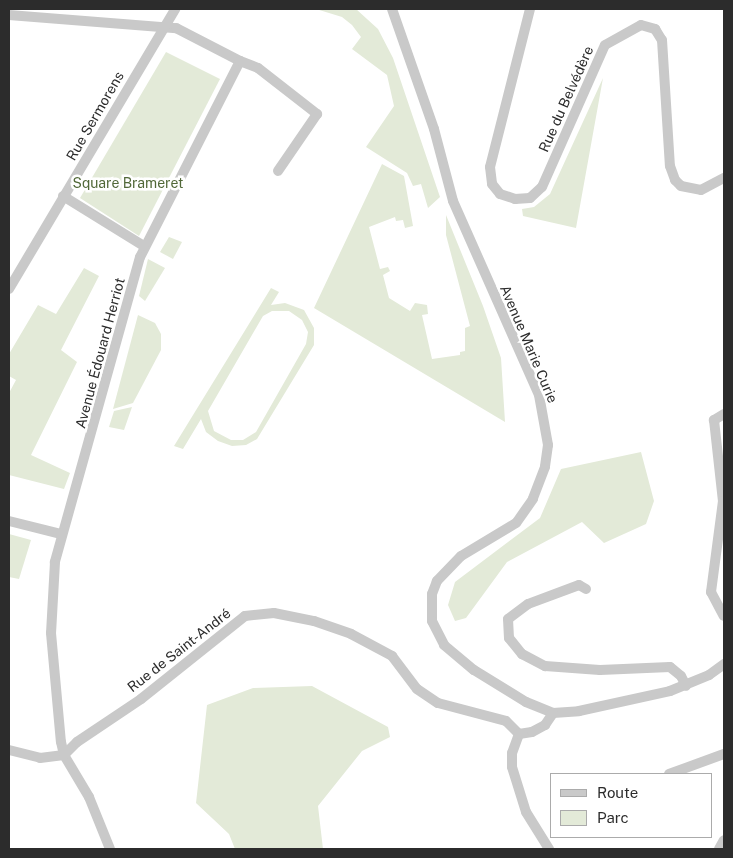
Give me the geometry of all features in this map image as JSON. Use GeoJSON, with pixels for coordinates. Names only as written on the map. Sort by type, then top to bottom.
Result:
{"type":"FeatureCollection","features":[{"type":"Feature","properties":{"kind":"street","name":"Rue Sermorens"},"geometry":{"type":"LineString","coordinates":[[9,289],[175,9]]}},
{"type":"Feature","properties":{"kind":"street","name":"Avenue Marie Curie"},"geometry":{"type":"LineString","coordinates":[[392,9],[434,129],[453,201],[538,396],[548,445],[545,468],[533,499],[516,523],[462,556],[437,581],[432,594],[432,621],[444,646],[474,670],[526,702],[553,713],[579,711],[686,686],[724,664]]}},
{"type":"Feature","properties":{"kind":"street","name":"Rue du Belvédère"},"geometry":{"type":"LineString","coordinates":[[530,9],[490,167],[492,184],[500,194],[515,199],[530,198],[542,187],[605,45],[641,25],[655,29],[662,40],[670,166],[675,180],[681,186],[701,190],[724,178]]}},
{"type":"Feature","properties":{"kind":"street"},"geometry":{"type":"LineString","coordinates":[[9,15],[176,28],[272,78],[317,114],[278,171]]}},
{"type":"Feature","properties":{"kind":"street","name":"Avenue Édouard Herriot"},"geometry":{"type":"LineString","coordinates":[[64,756],[51,633],[51,596],[61,534],[94,429],[144,246],[240,61]]}},
{"type":"Feature","properties":{"kind":"street"},"geometry":{"type":"LineString","coordinates":[[64,196],[144,246]]}},
{"type":"Feature","properties":{"kind":"street"},"geometry":{"type":"LineString","coordinates":[[724,414],[714,420],[724,501],[711,592],[724,616]]}},
{"type":"Feature","properties":{"kind":"street"},"geometry":{"type":"LineString","coordinates":[[9,521],[61,534]]}},
{"type":"Feature","properties":{"kind":"street"},"geometry":{"type":"LineString","coordinates":[[586,589],[578,585],[528,604],[508,619],[509,638],[522,654],[545,666],[600,670],[670,667],[681,676],[686,686]]}},
{"type":"Feature","properties":{"kind":"street","name":"Rue de Saint-André"},"geometry":{"type":"LineString","coordinates":[[64,756],[77,742],[142,699],[245,616],[274,613],[314,621],[351,634],[392,656],[417,689],[438,703],[506,721],[519,734]]}},
{"type":"Feature","properties":{"kind":"street"},"geometry":{"type":"LineString","coordinates":[[548,849],[526,812],[512,767],[512,753],[519,734],[532,732],[545,725],[553,713]]}},
{"type":"Feature","properties":{"kind":"street"},"geometry":{"type":"LineString","coordinates":[[9,750],[40,758],[64,756],[88,797],[110,849]]}},
{"type":"Feature","properties":{"kind":"street"},"geometry":{"type":"LineString","coordinates":[[672,773],[724,754]]}},
{"type":"Feature","properties":{"kind":"street"},"geometry":{"type":"LineString","coordinates":[[719,849],[724,840]]}},
{"type":"Feature","properties":{"kind":"green space"},"geometry":{"type":"Polygon","coordinates":[[[316,9],[356,9],[378,29],[393,58],[440,197],[428,208],[421,184],[413,186],[407,173],[366,147],[394,106],[387,75],[352,49],[361,37],[352,25],[342,17],[316,9]]]}},
{"type":"Feature","properties":{"kind":"green space","name":"Square Brameret"},"geometry":{"type":"Polygon","coordinates":[[[166,52],[220,79],[139,236],[80,198],[166,52]]]}},
{"type":"Feature","properties":{"kind":"green space"},"geometry":{"type":"Polygon","coordinates":[[[603,78],[576,228],[523,216],[522,209],[534,207],[550,194],[603,78]]]}},
{"type":"Feature","properties":{"kind":"green space"},"geometry":{"type":"Polygon","coordinates":[[[382,164],[404,176],[413,226],[405,228],[403,220],[396,221],[395,217],[369,227],[380,269],[388,267],[390,271],[383,275],[389,298],[410,311],[415,303],[427,305],[428,314],[422,315],[432,359],[460,355],[460,352],[465,351],[465,328],[470,326],[446,235],[446,215],[483,306],[501,358],[505,422],[314,308],[382,164]]]}},
{"type":"Feature","properties":{"kind":"green space"},"geometry":{"type":"Polygon","coordinates":[[[169,237],[182,242],[173,259],[160,252],[169,237]]]}},
{"type":"Feature","properties":{"kind":"green space"},"geometry":{"type":"Polygon","coordinates":[[[148,259],[165,268],[145,301],[139,296],[148,259]]]}},
{"type":"Feature","properties":{"kind":"green space"},"geometry":{"type":"Polygon","coordinates":[[[84,268],[99,276],[61,350],[77,362],[31,455],[70,473],[64,489],[9,475],[9,393],[16,380],[9,376],[9,354],[38,305],[56,314],[84,268]]]}},
{"type":"Feature","properties":{"kind":"green space"},"geometry":{"type":"Polygon","coordinates":[[[271,288],[279,292],[271,305],[285,303],[304,310],[314,328],[314,345],[257,439],[246,445],[232,446],[218,441],[206,432],[201,419],[183,449],[174,446],[271,288]],[[272,311],[263,316],[208,411],[214,431],[231,440],[243,440],[256,432],[306,344],[308,332],[302,320],[289,311],[272,311]]]}},
{"type":"Feature","properties":{"kind":"green space"},"geometry":{"type":"Polygon","coordinates":[[[138,315],[155,323],[161,334],[161,350],[133,403],[113,409],[138,315]]]}},
{"type":"Feature","properties":{"kind":"green space"},"geometry":{"type":"Polygon","coordinates":[[[132,407],[124,430],[109,427],[114,411],[132,407]]]}},
{"type":"Feature","properties":{"kind":"green space"},"geometry":{"type":"Polygon","coordinates":[[[641,452],[654,501],[646,524],[604,543],[582,522],[507,562],[466,618],[455,621],[448,605],[455,582],[540,518],[561,469],[641,452]]]}},
{"type":"Feature","properties":{"kind":"green space"},"geometry":{"type":"Polygon","coordinates":[[[9,534],[31,540],[19,579],[9,577],[9,534]]]}},
{"type":"Feature","properties":{"kind":"green space"},"geometry":{"type":"Polygon","coordinates":[[[312,686],[388,727],[390,737],[362,751],[318,806],[323,849],[235,849],[229,834],[196,803],[207,705],[253,688],[312,686]]]}}]}
